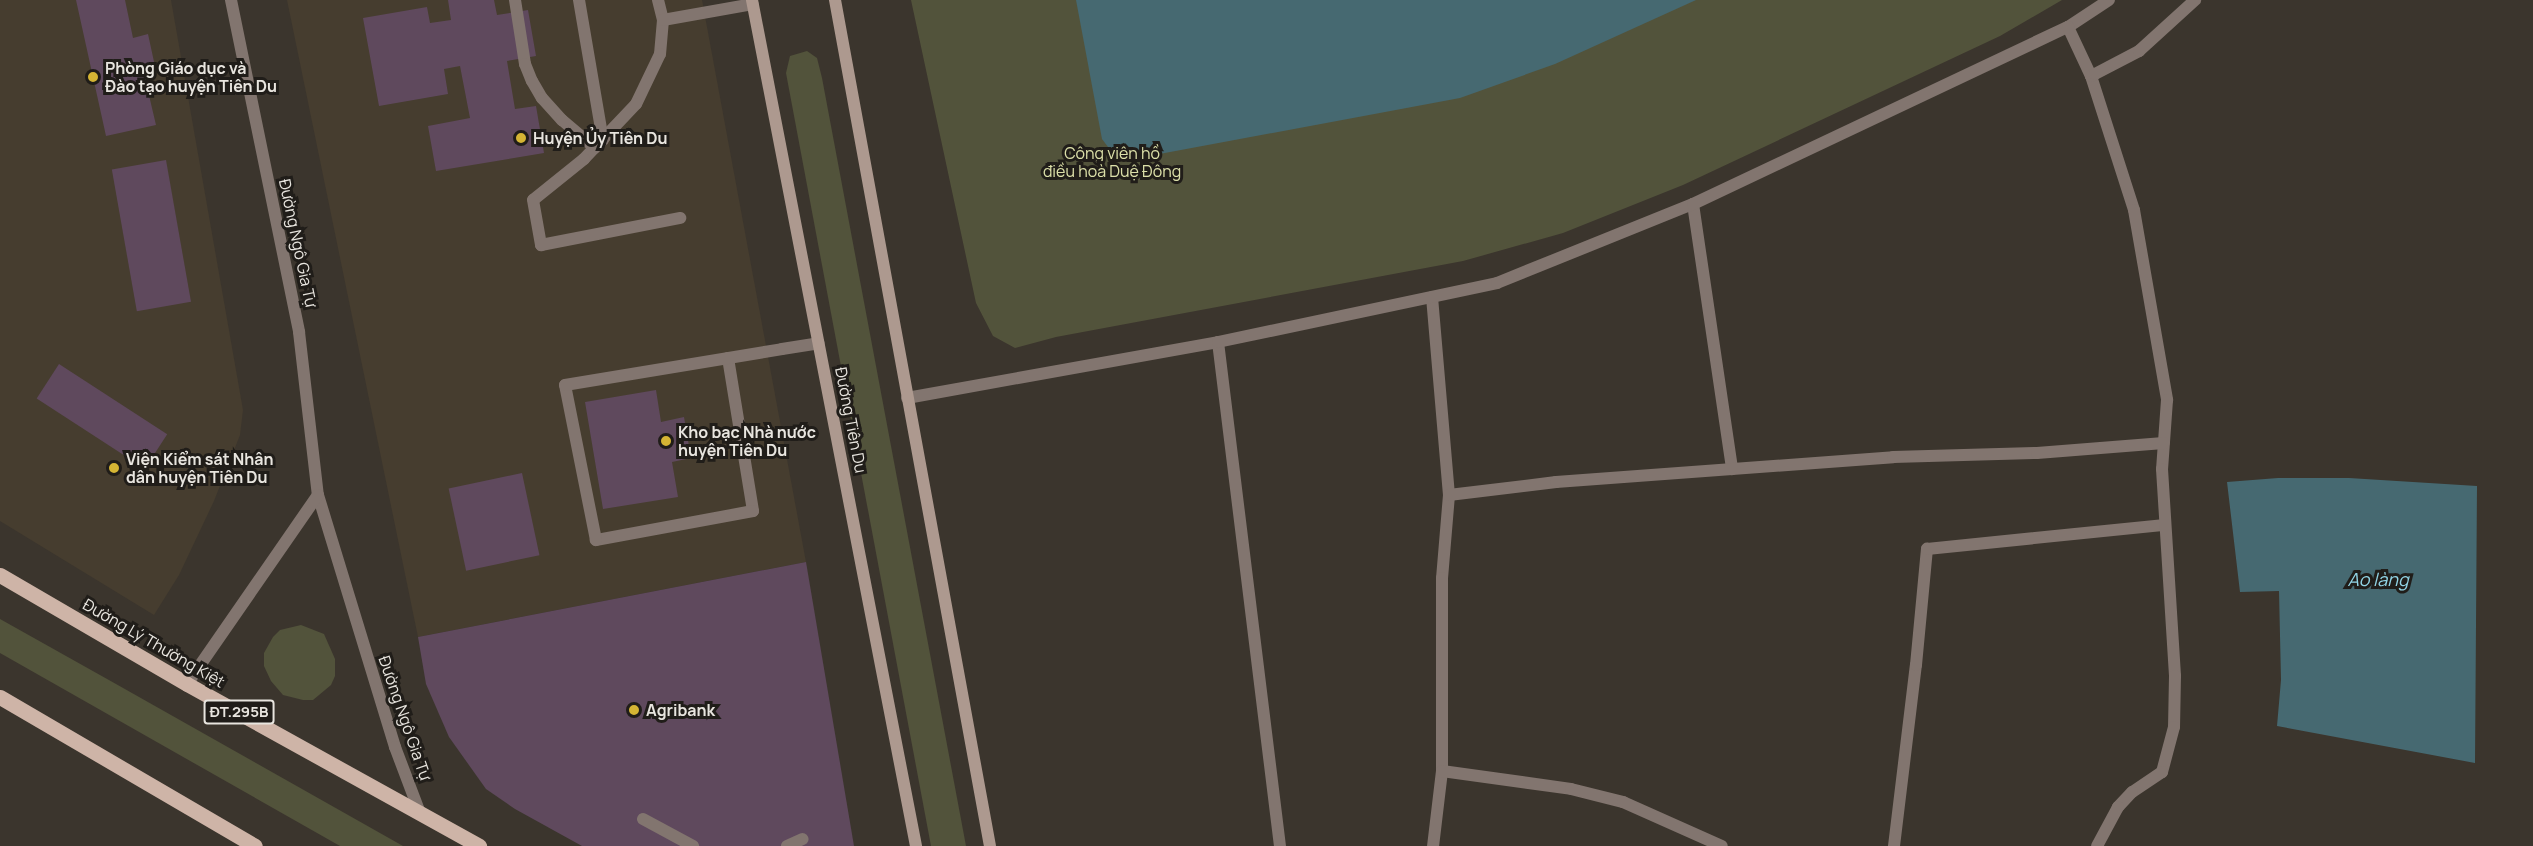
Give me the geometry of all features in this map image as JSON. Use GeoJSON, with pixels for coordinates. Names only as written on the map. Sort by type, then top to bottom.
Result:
{"type":"FeatureCollection","features":[{"type":"Feature","properties":{"kind":"main road"},"geometry":{"type":"LineString","coordinates":[[835,0],[990,846]]}},
{"type":"Feature","properties":{"kind":"main road","name":"Đường Tiên Du"},"geometry":{"type":"LineString","coordinates":[[753,2],[916,846]]}},
{"type":"Feature","properties":{"kind":"main road","name":"Đường Lý Thường Kiệt"},"geometry":{"type":"LineString","coordinates":[[0,575],[188,684],[479,846]]}},
{"type":"Feature","properties":{"kind":"main road"},"geometry":{"type":"LineString","coordinates":[[0,697],[255,846]]}},
{"type":"Feature","properties":{"kind":"street","name":"Đường Ngô Gia Tự"},"geometry":{"type":"LineString","coordinates":[[231,0],[299,332],[318,495],[395,747],[420,813]]}},
{"type":"Feature","properties":{"kind":"street"},"geometry":{"type":"LineString","coordinates":[[515,0],[525,64],[532,81],[542,98],[562,120],[599,144]]}},
{"type":"Feature","properties":{"kind":"street"},"geometry":{"type":"LineString","coordinates":[[579,0],[599,144]]}},
{"type":"Feature","properties":{"kind":"street"},"geometry":{"type":"LineString","coordinates":[[658,0],[663,20],[660,54],[651,77],[636,104],[599,144],[533,200],[541,244],[680,218]]}},
{"type":"Feature","properties":{"kind":"street"},"geometry":{"type":"LineString","coordinates":[[907,398],[1218,342],[1497,283],[1694,204],[2068,27],[2109,0]]}},
{"type":"Feature","properties":{"kind":"street"},"geometry":{"type":"LineString","coordinates":[[2091,76],[2139,51],[2195,0]]}},
{"type":"Feature","properties":{"kind":"street"},"geometry":{"type":"LineString","coordinates":[[663,20],[753,2]]}},
{"type":"Feature","properties":{"kind":"street"},"geometry":{"type":"LineString","coordinates":[[2068,27],[2091,76],[2134,210],[2167,400],[2162,469],[2175,676],[2174,727],[2162,772],[2132,792],[2118,807],[2097,846]]}},
{"type":"Feature","properties":{"kind":"street"},"geometry":{"type":"LineString","coordinates":[[1694,204],[1732,469]]}},
{"type":"Feature","properties":{"kind":"street"},"geometry":{"type":"LineString","coordinates":[[1432,297],[1449,495],[1442,578],[1442,771],[1433,846]]}},
{"type":"Feature","properties":{"kind":"street"},"geometry":{"type":"LineString","coordinates":[[1218,342],[1280,846]]}},
{"type":"Feature","properties":{"kind":"street"},"geometry":{"type":"LineString","coordinates":[[728,358],[753,511],[596,540],[565,384],[819,343]]}},
{"type":"Feature","properties":{"kind":"street"},"geometry":{"type":"LineString","coordinates":[[1449,495],[1556,482],[1893,457],[2037,453],[2164,443]]}},
{"type":"Feature","properties":{"kind":"street"},"geometry":{"type":"LineString","coordinates":[[188,684],[318,495]]}},
{"type":"Feature","properties":{"kind":"street"},"geometry":{"type":"LineString","coordinates":[[1894,846],[1916,665],[1927,549],[2165,525]]}},
{"type":"Feature","properties":{"kind":"street"},"geometry":{"type":"LineString","coordinates":[[1442,771],[1571,789],[1623,802],[1722,846]]}},
{"type":"Feature","properties":{"kind":"street"},"geometry":{"type":"LineString","coordinates":[[643,819],[693,846]]}},
{"type":"Feature","properties":{"kind":"street"},"geometry":{"type":"LineString","coordinates":[[787,846],[803,839]]}},
{"type":"Feature","properties":{"kind":"shaded area"},"geometry":{"type":"Polygon","coordinates":[[[0,0],[171,0],[243,410],[240,435],[214,501],[179,575],[154,615],[0,521],[0,0]]]}},
{"type":"Feature","properties":{"kind":"shaded area"},"geometry":{"type":"Polygon","coordinates":[[[287,0],[702,0],[806,562],[418,637],[287,0]]]}},
{"type":"Feature","properties":{"kind":"green space","name":"Công viên hồ điều hoà Duệ Đông"},"geometry":{"type":"Polygon","coordinates":[[[911,0],[2062,0],[2000,36],[1683,185],[1563,233],[1463,261],[1056,337],[1015,348],[993,336],[976,303],[911,0]]]}},
{"type":"Feature","properties":{"kind":"green space"},"geometry":{"type":"Polygon","coordinates":[[[807,51],[817,58],[822,78],[966,846],[931,846],[786,73],[790,56],[807,51]]]}},
{"type":"Feature","properties":{"kind":"green space"},"geometry":{"type":"Polygon","coordinates":[[[0,619],[403,846],[340,846],[0,653],[0,619]]]}},
{"type":"Feature","properties":{"kind":"green space"},"geometry":{"type":"Polygon","coordinates":[[[301,625],[324,634],[335,659],[335,676],[331,685],[313,700],[283,695],[271,681],[264,666],[264,653],[273,637],[280,630],[301,625]]]}},
{"type":"Feature","properties":{"kind":"water"},"geometry":{"type":"Polygon","coordinates":[[[1076,0],[1696,0],[1555,64],[1460,98],[1138,158],[1123,158],[1111,151],[1102,139],[1076,0]]]}},
{"type":"Feature","properties":{"kind":"water","name":"Ao làng"},"geometry":{"type":"Polygon","coordinates":[[[2278,478],[2349,478],[2477,486],[2475,763],[2277,726],[2281,680],[2279,591],[2240,592],[2227,482],[2278,478]]]}},
{"type":"Feature","properties":{"kind":"building"},"geometry":{"type":"Polygon","coordinates":[[[76,0],[125,0],[133,38],[148,34],[156,71],[144,74],[156,125],[106,136],[76,0]]]}},
{"type":"Feature","properties":{"kind":"building"},"geometry":{"type":"Polygon","coordinates":[[[448,0],[494,0],[497,15],[528,10],[536,56],[507,61],[515,109],[536,106],[544,153],[436,171],[428,126],[470,118],[460,66],[444,69],[448,94],[379,106],[363,18],[427,7],[430,23],[451,20],[448,0]]]}},
{"type":"Feature","properties":{"kind":"building"},"geometry":{"type":"Polygon","coordinates":[[[166,160],[191,302],[137,311],[112,170],[166,160]]]}},
{"type":"Feature","properties":{"kind":"building"},"geometry":{"type":"Polygon","coordinates":[[[59,364],[167,434],[145,469],[37,398],[59,364]]]}},
{"type":"Feature","properties":{"kind":"building"},"geometry":{"type":"Polygon","coordinates":[[[656,390],[661,422],[684,417],[691,458],[672,462],[678,497],[603,509],[585,402],[656,390]]]}},
{"type":"Feature","properties":{"kind":"building"},"geometry":{"type":"Polygon","coordinates":[[[522,473],[539,555],[466,571],[449,489],[522,473]]]}},
{"type":"Feature","properties":{"kind":"building","name":"Agribank"},"geometry":{"type":"Polygon","coordinates":[[[806,562],[854,846],[582,846],[515,809],[486,789],[449,737],[426,684],[418,637],[806,562]]]}},
{"type":"Feature","properties":{"kind":"place","name":"Phòng Giáo dục và Đào tạo huyện Tiên Du"},"geometry":{"type":"Point","coordinates":[93,77]}},
{"type":"Feature","properties":{"kind":"place","name":"Huyện Ủy Tiên Du"},"geometry":{"type":"Point","coordinates":[521,138]}},
{"type":"Feature","properties":{"kind":"place","name":"Kho bạc Nhà nước huyện Tiên Du"},"geometry":{"type":"Point","coordinates":[666,441]}},
{"type":"Feature","properties":{"kind":"place","name":"Viện Kiểm sát Nhân dân huyện Tiên Du"},"geometry":{"type":"Point","coordinates":[114,468]}},
{"type":"Feature","properties":{"kind":"place","name":"Agribank"},"geometry":{"type":"Point","coordinates":[634,710]}}]}
